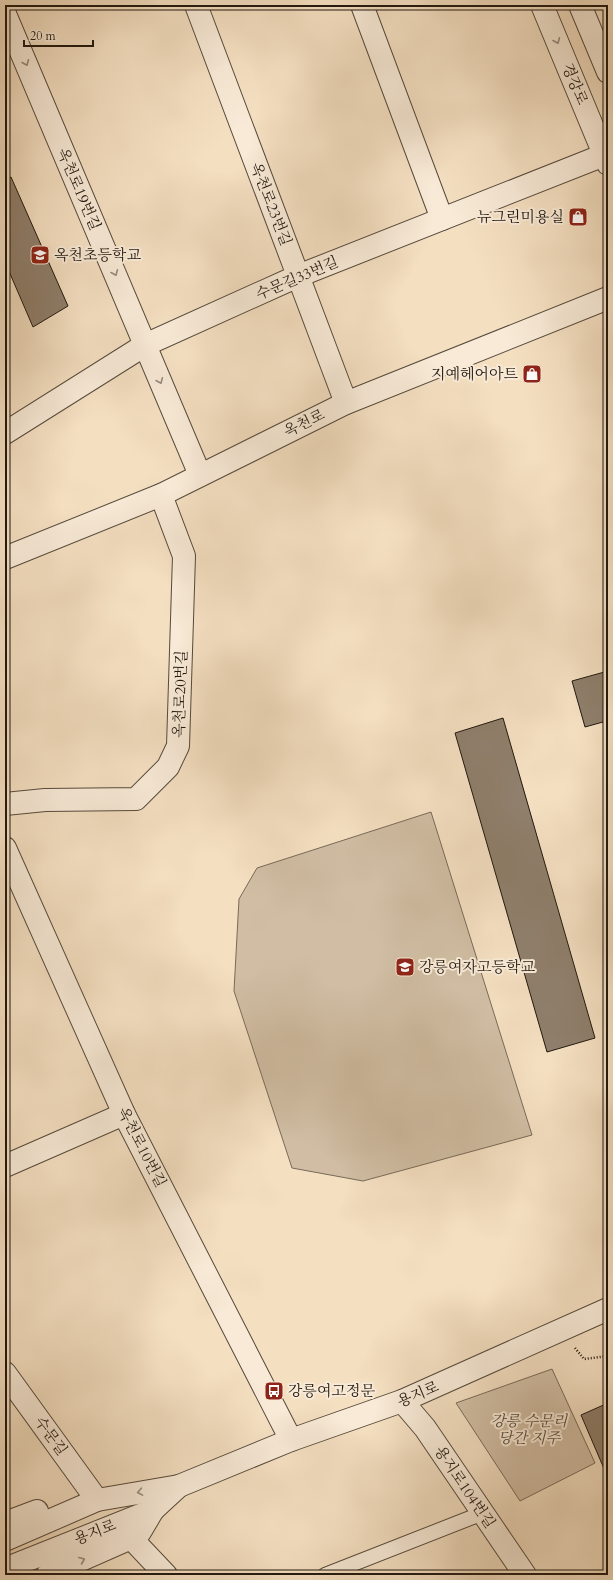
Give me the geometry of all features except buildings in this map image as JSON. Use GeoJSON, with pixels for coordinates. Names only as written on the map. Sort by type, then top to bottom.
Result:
{"type":"FeatureCollection","features":[{"type":"Feature","properties":{"kind":"street","name":"옥천로23번길"},"geometry":{"type":"LineString","coordinates":[[196,5],[346,403]]}},
{"type":"Feature","properties":{"kind":"street"},"geometry":{"type":"LineString","coordinates":[[362,5],[442,219]]}},
{"type":"Feature","properties":{"kind":"street","name":"경강로"},"geometry":{"type":"LineString","coordinates":[[542,5],[606,159]]}},
{"type":"Feature","properties":{"kind":"street"},"geometry":{"type":"LineString","coordinates":[[580,5],[608,72]]}},
{"type":"Feature","properties":{"kind":"street","name":"옥천로19번길"},"geometry":{"type":"LineString","coordinates":[[5,14],[200,475]]}},
{"type":"Feature","properties":{"kind":"street","name":"수문길33번길"},"geometry":{"type":"LineString","coordinates":[[5,433],[145,345],[298,276],[442,219],[606,159]]}},
{"type":"Feature","properties":{"kind":"street","name":"옥천로"},"geometry":{"type":"LineString","coordinates":[[5,558],[162,495],[346,403],[608,298]]}},
{"type":"Feature","properties":{"kind":"street","name":"옥천로20번길"},"geometry":{"type":"LineString","coordinates":[[5,804],[45,800],[136,799],[168,767],[178,746],[184,556],[162,495]]}},
{"type":"Feature","properties":{"kind":"street","name":"옥천로10번길"},"geometry":{"type":"LineString","coordinates":[[5,848],[124,1114],[291,1440]]}},
{"type":"Feature","properties":{"kind":"street"},"geometry":{"type":"LineString","coordinates":[[5,1166],[124,1114]]}},
{"type":"Feature","properties":{"kind":"street","name":"용지로"},"geometry":{"type":"LineString","coordinates":[[9,1533],[97,1500],[179,1486],[291,1440],[402,1401],[608,1309]]}},
{"type":"Feature","properties":{"kind":"street","name":"수문길"},"geometry":{"type":"LineString","coordinates":[[5,1373],[97,1500]]}},
{"type":"Feature","properties":{"kind":"street","name":"용지로104번길"},"geometry":{"type":"LineString","coordinates":[[402,1401],[425,1428],[525,1575]]}},
{"type":"Feature","properties":{"kind":"street","name":"용지로"},"geometry":{"type":"LineString","coordinates":[[5,1569],[153,1510],[179,1486]]}},
{"type":"Feature","properties":{"kind":"street"},"geometry":{"type":"LineString","coordinates":[[47,1575],[131,1538],[140,1532],[153,1510]]}},
{"type":"Feature","properties":{"kind":"street"},"geometry":{"type":"LineString","coordinates":[[131,1538],[166,1575]]}},
{"type":"Feature","properties":{"kind":"lane"},"geometry":{"type":"LineString","coordinates":[[325,1575],[483,1513]]}},
{"type":"Feature","properties":{"kind":"path"},"geometry":{"type":"LineString","coordinates":[[561,1331],[584,1359],[608,1356]]}},
{"type":"Feature","properties":{"kind":"green space"},"geometry":{"type":"Polygon","coordinates":[[[431,812],[532,1135],[363,1181],[292,1168],[234,991],[239,899],[257,868],[431,812]]]}},
{"type":"Feature","properties":{"kind":"green space","name":"강릉 수문리 당간 지주"},"geometry":{"type":"Polygon","coordinates":[[[552,1369],[595,1463],[520,1501],[456,1403],[552,1369]]]}},
{"type":"Feature","properties":{"kind":"place","name":"뉴그린미용실"},"geometry":{"type":"Point","coordinates":[578,217]}},
{"type":"Feature","properties":{"kind":"place","name":"옥천초등학교"},"geometry":{"type":"Point","coordinates":[40,255]}},
{"type":"Feature","properties":{"kind":"place","name":"지예헤어아트"},"geometry":{"type":"Point","coordinates":[532,374]}},
{"type":"Feature","properties":{"kind":"place","name":"강릉여자고등학교"},"geometry":{"type":"Point","coordinates":[405,967]}},
{"type":"Feature","properties":{"kind":"place","name":"강릉여고정문"},"geometry":{"type":"Point","coordinates":[274,1391]}}]}
